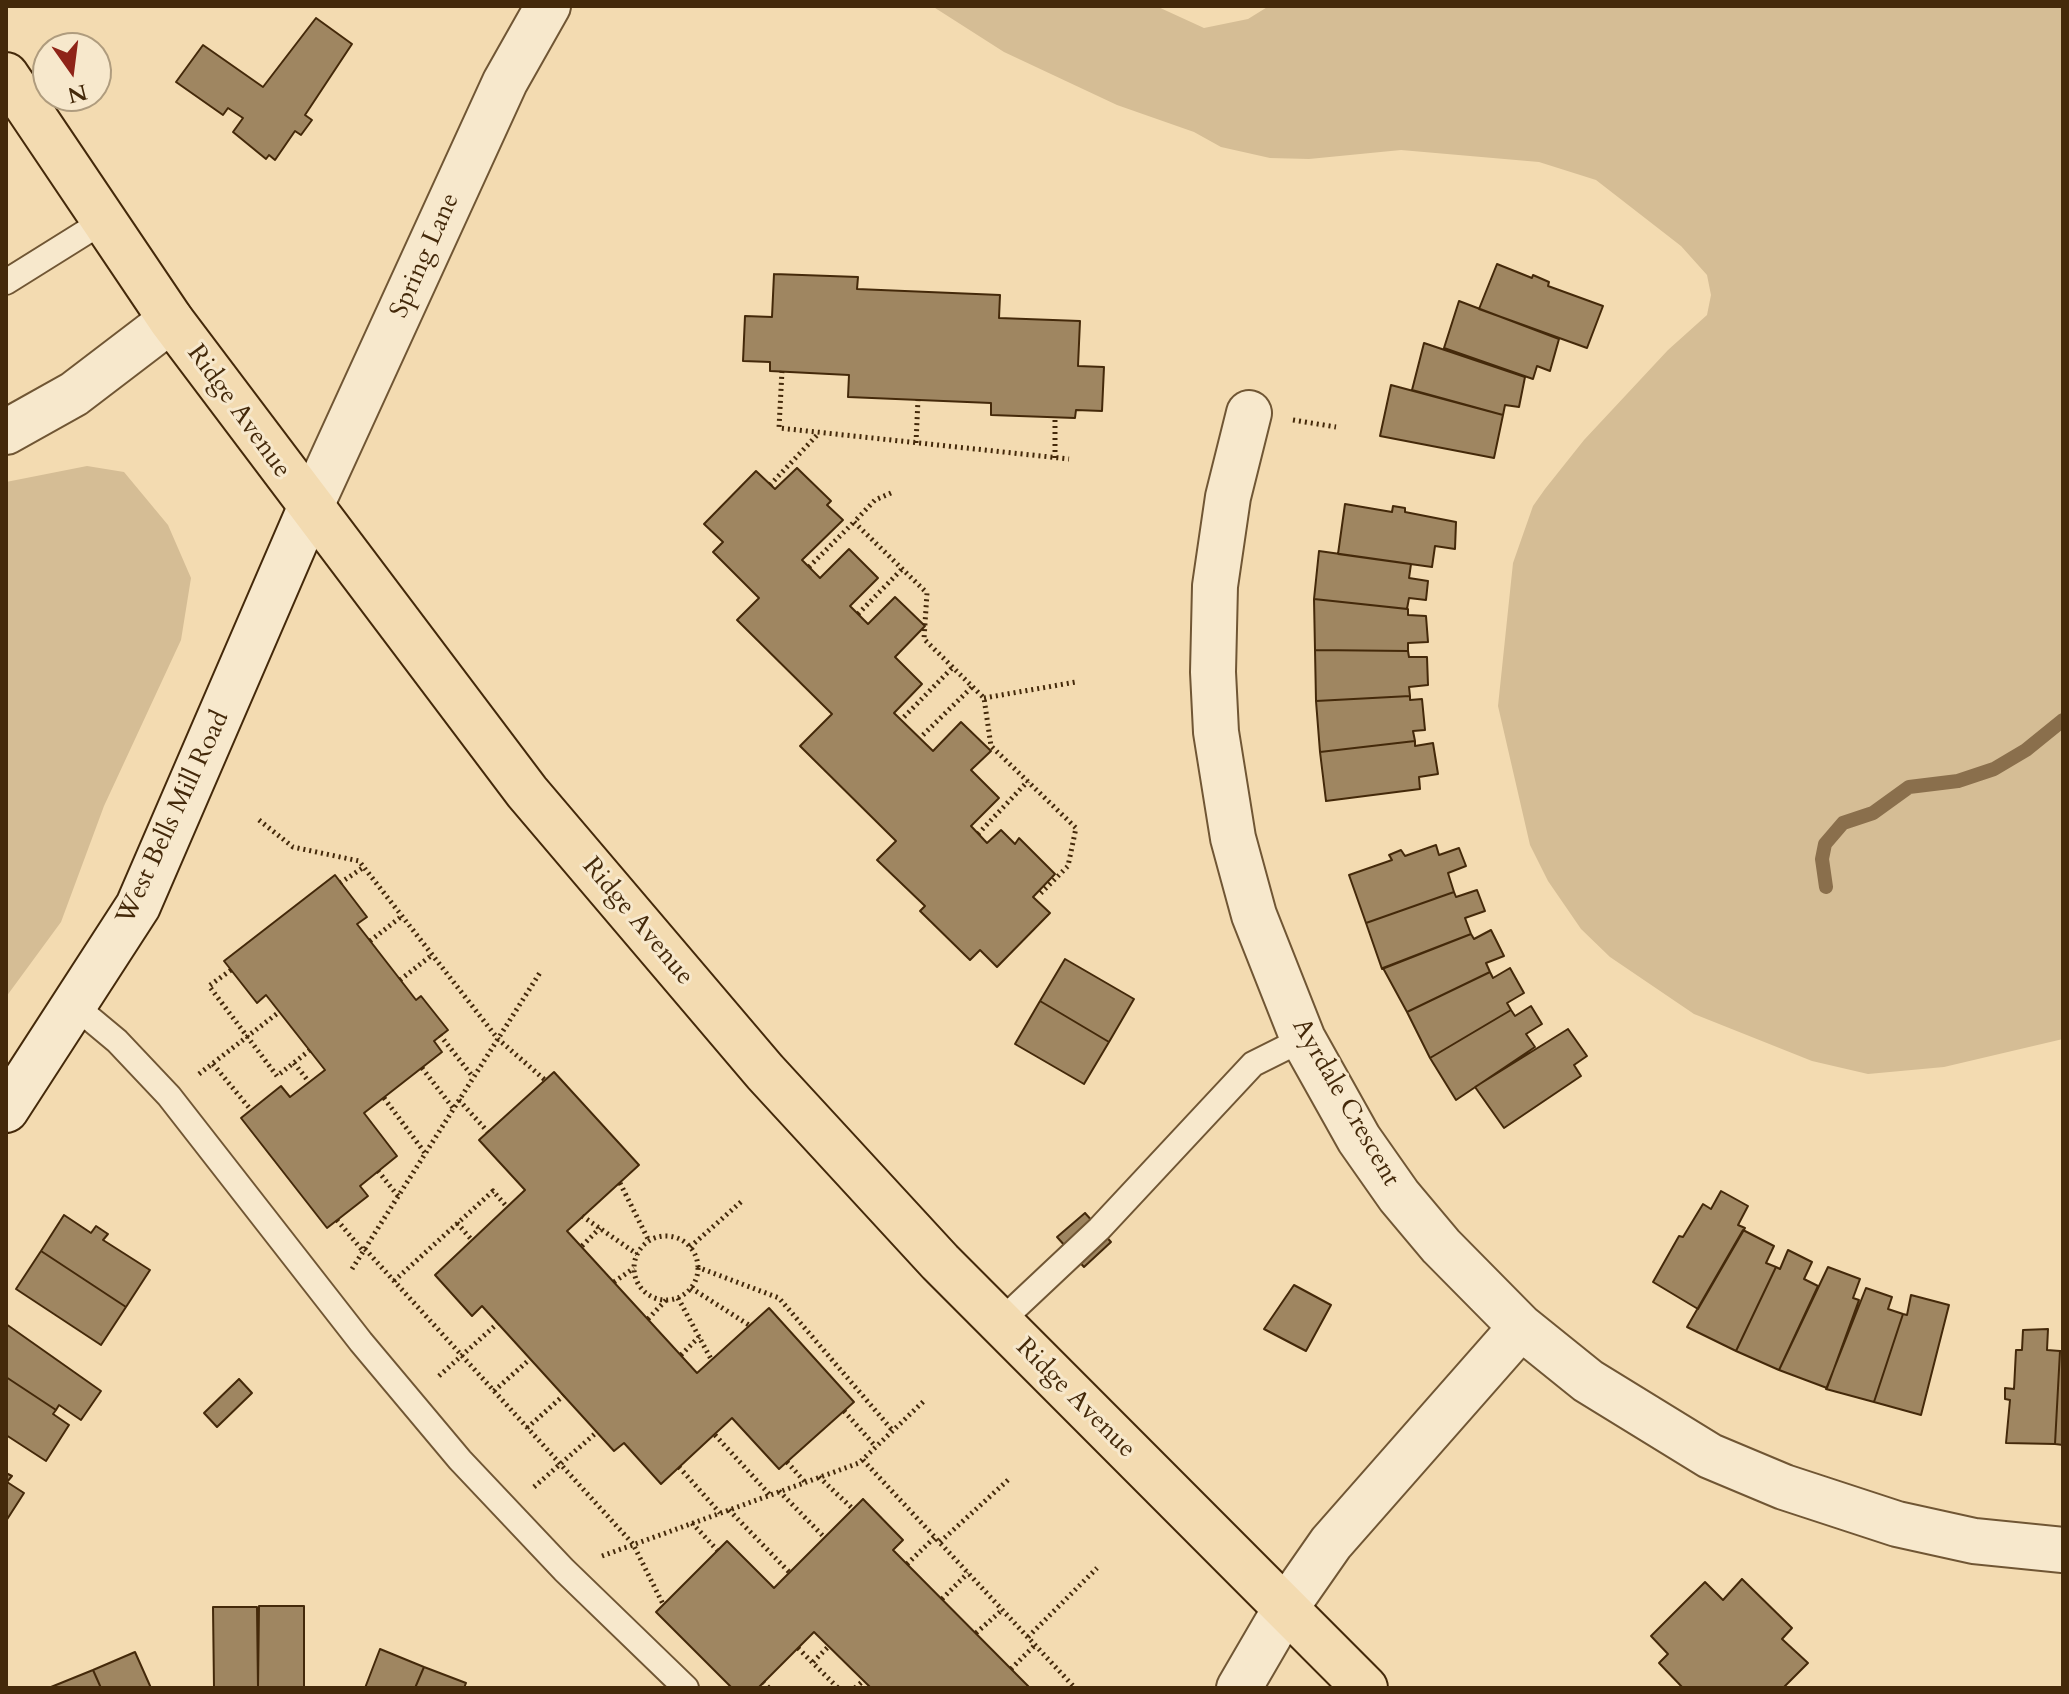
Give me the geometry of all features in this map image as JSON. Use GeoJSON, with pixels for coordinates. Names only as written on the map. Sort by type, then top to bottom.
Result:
{"type":"FeatureCollection","features":[{"type":"Feature","properties":{"kind":"main road","name":"Ridge Avenue"},"geometry":{"type":"LineString","coordinates":[[6,75],[102,222],[171,320],[527,792],[765,1072],[999,1323],[1365,1688]]}},
{"type":"Feature","properties":{"kind":"street","name":"Spring Lane"},"geometry":{"type":"LineString","coordinates":[[310,508],[505,82],[548,6]]}},
{"type":"Feature","properties":{"kind":"street"},"geometry":{"type":"LineString","coordinates":[[6,432],[74,394],[171,320]]}},
{"type":"Feature","properties":{"kind":"street","name":"Ayrdale Crescent"},"geometry":{"type":"LineString","coordinates":[[1249,413],[1228,497],[1215,586],[1213,672],[1216,732],[1233,838],[1254,915],[1303,1039],[1359,1139],[1399,1196],[1441,1246],[1521,1327],[1588,1381],[1651,1423],[1710,1456],[1784,1487],[1897,1524],[1974,1541],[2063,1550]]}},
{"type":"Feature","properties":{"kind":"street","name":"West Bells Mill Road"},"geometry":{"type":"LineString","coordinates":[[6,1110],[138,906],[310,508]]}},
{"type":"Feature","properties":{"kind":"street"},"geometry":{"type":"LineString","coordinates":[[1239,1688],[1285,1609],[1331,1543],[1521,1327]]}},
{"type":"Feature","properties":{"kind":"lane"},"geometry":{"type":"LineString","coordinates":[[6,282],[102,222]]}},
{"type":"Feature","properties":{"kind":"lane"},"geometry":{"type":"LineString","coordinates":[[75,1006],[117,1041],[170,1097],[330,1303],[460,1460],[564,1570],[686,1688]]}},
{"type":"Feature","properties":{"kind":"lane"},"geometry":{"type":"LineString","coordinates":[[999,1323],[1099,1229],[1253,1064],[1303,1039]]}},
{"type":"Feature","properties":{"kind":"path"},"geometry":{"type":"LineString","coordinates":[[782,371],[779,428],[1069,459]]}},
{"type":"Feature","properties":{"kind":"path"},"geometry":{"type":"LineString","coordinates":[[916,443],[918,399]]}},
{"type":"Feature","properties":{"kind":"path"},"geometry":{"type":"LineString","coordinates":[[1055,417],[1055,458]]}},
{"type":"Feature","properties":{"kind":"path"},"geometry":{"type":"LineString","coordinates":[[770,485],[820,432]]}},
{"type":"Feature","properties":{"kind":"path"},"geometry":{"type":"LineString","coordinates":[[809,567],[875,500],[891,493]]}},
{"type":"Feature","properties":{"kind":"path"},"geometry":{"type":"LineString","coordinates":[[854,522],[927,593],[924,639],[984,698],[991,746],[1076,828],[1068,866],[1039,895]]}},
{"type":"Feature","properties":{"kind":"path"},"geometry":{"type":"LineString","coordinates":[[858,614],[902,569]]}},
{"type":"Feature","properties":{"kind":"path"},"geometry":{"type":"LineString","coordinates":[[904,717],[953,667]]}},
{"type":"Feature","properties":{"kind":"path"},"geometry":{"type":"LineString","coordinates":[[984,698],[1076,682]]}},
{"type":"Feature","properties":{"kind":"path"},"geometry":{"type":"LineString","coordinates":[[923,735],[973,686]]}},
{"type":"Feature","properties":{"kind":"path"},"geometry":{"type":"LineString","coordinates":[[978,834],[1028,781]]}},
{"type":"Feature","properties":{"kind":"path"},"geometry":{"type":"LineString","coordinates":[[259,820],[293,847],[359,861],[498,1039],[545,1080]]}},
{"type":"Feature","properties":{"kind":"path"},"geometry":{"type":"LineString","coordinates":[[340,883],[364,867]]}},
{"type":"Feature","properties":{"kind":"path"},"geometry":{"type":"LineString","coordinates":[[370,941],[402,916]]}},
{"type":"Feature","properties":{"kind":"path"},"geometry":{"type":"LineString","coordinates":[[400,980],[432,955]]}},
{"type":"Feature","properties":{"kind":"path"},"geometry":{"type":"LineString","coordinates":[[231,970],[209,986],[277,1076],[310,1050]]}},
{"type":"Feature","properties":{"kind":"path"},"geometry":{"type":"LineString","coordinates":[[330,1303],[541,971]]}},
{"type":"Feature","properties":{"kind":"path"},"geometry":{"type":"LineString","coordinates":[[170,1097],[279,1012]]}},
{"type":"Feature","properties":{"kind":"path"},"geometry":{"type":"LineString","coordinates":[[440,1035],[473,1077]]}},
{"type":"Feature","properties":{"kind":"path"},"geometry":{"type":"LineString","coordinates":[[294,1063],[309,1082]]}},
{"type":"Feature","properties":{"kind":"path"},"geometry":{"type":"LineString","coordinates":[[213,1064],[251,1110]]}},
{"type":"Feature","properties":{"kind":"path"},"geometry":{"type":"LineString","coordinates":[[422,1068],[454,1109]]}},
{"type":"Feature","properties":{"kind":"path"},"geometry":{"type":"LineString","coordinates":[[384,1098],[425,1153]]}},
{"type":"Feature","properties":{"kind":"path"},"geometry":{"type":"LineString","coordinates":[[459,1100],[488,1132]]}},
{"type":"Feature","properties":{"kind":"path"},"geometry":{"type":"LineString","coordinates":[[378,1171],[398,1196]]}},
{"type":"Feature","properties":{"kind":"path"},"geometry":{"type":"LineString","coordinates":[[620,1183],[649,1241]]}},
{"type":"Feature","properties":{"kind":"path"},"geometry":{"type":"LineString","coordinates":[[394,1282],[493,1191],[507,1207]]}},
{"type":"Feature","properties":{"kind":"path"},"geometry":{"type":"LineString","coordinates":[[690,1247],[742,1201]]}},
{"type":"Feature","properties":{"kind":"path"},"geometry":{"type":"LineString","coordinates":[[582,1216],[637,1254]]}},
{"type":"Feature","properties":{"kind":"path"},"geometry":{"type":"LineString","coordinates":[[337,1220],[633,1544],[663,1604]]}},
{"type":"Feature","properties":{"kind":"path"},"geometry":{"type":"LineString","coordinates":[[457,1223],[471,1239]]}},
{"type":"Feature","properties":{"kind":"path"},"geometry":{"type":"LineString","coordinates":[[582,1246],[600,1228]]}},
{"type":"Feature","properties":{"kind":"path"},"geometry":{"type":"LineString","coordinates":[[663,1236],[678,1238],[690,1247],[697,1267],[691,1288],[678,1298],[666,1300],[643,1290],[634,1268],[637,1254],[649,1241],[663,1236]]}},
{"type":"Feature","properties":{"kind":"path"},"geometry":{"type":"LineString","coordinates":[[697,1267],[779,1298],[893,1431]]}},
{"type":"Feature","properties":{"kind":"path"},"geometry":{"type":"LineString","coordinates":[[614,1282],[634,1268]]}},
{"type":"Feature","properties":{"kind":"path"},"geometry":{"type":"LineString","coordinates":[[691,1288],[749,1325]]}},
{"type":"Feature","properties":{"kind":"path"},"geometry":{"type":"LineString","coordinates":[[678,1298],[711,1359]]}},
{"type":"Feature","properties":{"kind":"path"},"geometry":{"type":"LineString","coordinates":[[648,1319],[666,1300]]}},
{"type":"Feature","properties":{"kind":"path"},"geometry":{"type":"LineString","coordinates":[[410,1401],[498,1323]]}},
{"type":"Feature","properties":{"kind":"path"},"geometry":{"type":"LineString","coordinates":[[681,1355],[699,1337]]}},
{"type":"Feature","properties":{"kind":"path"},"geometry":{"type":"LineString","coordinates":[[494,1391],[530,1359]]}},
{"type":"Feature","properties":{"kind":"path"},"geometry":{"type":"LineString","coordinates":[[527,1428],[564,1395]]}},
{"type":"Feature","properties":{"kind":"path"},"geometry":{"type":"LineString","coordinates":[[564,1570],[863,1460],[926,1399]]}},
{"type":"Feature","properties":{"kind":"path"},"geometry":{"type":"LineString","coordinates":[[844,1411],[876,1447]]}},
{"type":"Feature","properties":{"kind":"path"},"geometry":{"type":"LineString","coordinates":[[560,1464],[597,1432]]}},
{"type":"Feature","properties":{"kind":"path"},"geometry":{"type":"LineString","coordinates":[[715,1435],[770,1495]]}},
{"type":"Feature","properties":{"kind":"path"},"geometry":{"type":"LineString","coordinates":[[863,1460],[1075,1688]]}},
{"type":"Feature","properties":{"kind":"path"},"geometry":{"type":"LineString","coordinates":[[787,1462],[806,1482]]}},
{"type":"Feature","properties":{"kind":"path"},"geometry":{"type":"LineString","coordinates":[[679,1467],[720,1513]]}},
{"type":"Feature","properties":{"kind":"path"},"geometry":{"type":"LineString","coordinates":[[819,1477],[853,1509]]}},
{"type":"Feature","properties":{"kind":"path"},"geometry":{"type":"LineString","coordinates":[[907,1564],[1008,1480]]}},
{"type":"Feature","properties":{"kind":"path"},"geometry":{"type":"LineString","coordinates":[[779,1491],[825,1538]]}},
{"type":"Feature","properties":{"kind":"path"},"geometry":{"type":"LineString","coordinates":[[729,1510],[790,1573]]}},
{"type":"Feature","properties":{"kind":"path"},"geometry":{"type":"LineString","coordinates":[[692,1523],[718,1551]]}},
{"type":"Feature","properties":{"kind":"path"},"geometry":{"type":"LineString","coordinates":[[1028,1637],[1097,1568]]}},
{"type":"Feature","properties":{"kind":"path"},"geometry":{"type":"LineString","coordinates":[[942,1599],[968,1573]]}},
{"type":"Feature","properties":{"kind":"path"},"geometry":{"type":"LineString","coordinates":[[976,1633],[1002,1609]]}},
{"type":"Feature","properties":{"kind":"path"},"geometry":{"type":"LineString","coordinates":[[1011,1669],[1035,1645]]}},
{"type":"Feature","properties":{"kind":"path"},"geometry":{"type":"LineString","coordinates":[[812,1662],[829,1646]]}},
{"type":"Feature","properties":{"kind":"path"},"geometry":{"type":"LineString","coordinates":[[798,1648],[838,1688]]}},
{"type":"Feature","properties":{"kind":"path"},"geometry":{"type":"LineString","coordinates":[[855,1688],[863,1681]]}},
{"type":"Feature","properties":{"kind":"path"},"geometry":{"type":"LineString","coordinates":[[763,1682],[769,1688]]}},
{"type":"Feature","properties":{"kind":"shaded area"},"geometry":{"type":"Polygon","coordinates":[[[932,6],[1156,6],[1204,28],[1248,19],[1269,6],[2063,6],[2063,1039],[1944,1067],[1868,1074],[1812,1061],[1694,1014],[1610,957],[1581,929],[1548,881],[1530,845],[1498,706],[1513,563],[1533,506],[1545,489],[1584,440],[1668,350],[1707,315],[1711,295],[1707,275],[1681,246],[1596,180],[1539,162],[1401,150],[1309,159],[1270,158],[1221,147],[1194,132],[1117,105],[1004,52],[932,6]]]}},
{"type":"Feature","properties":{"kind":"shaded area"},"geometry":{"type":"Polygon","coordinates":[[[87,466],[124,472],[168,525],[191,578],[181,640],[104,806],[61,922],[6,997],[6,482],[87,466]]]}},
{"type":"Feature","properties":{"kind":"building"},"geometry":{"type":"Polygon","coordinates":[[[316,18],[352,44],[305,115],[312,120],[301,135],[295,131],[275,160],[269,155],[266,159],[233,132],[243,118],[228,108],[223,115],[176,82],[203,45],[263,87],[316,18]]]}},
{"type":"Feature","properties":{"kind":"building"},"geometry":{"type":"Polygon","coordinates":[[[1497,264],[1532,278],[1533,275],[1549,282],[1548,286],[1603,306],[1587,348],[1479,309],[1497,264]]]}},
{"type":"Feature","properties":{"kind":"building"},"geometry":{"type":"Polygon","coordinates":[[[774,274],[858,277],[857,289],[1000,295],[999,318],[1080,321],[1078,366],[1104,367],[1102,411],[1076,410],[1075,418],[991,415],[991,403],[848,397],[849,375],[770,371],[770,362],[743,361],[745,316],[772,317],[774,274]]]}},
{"type":"Feature","properties":{"kind":"building"},"geometry":{"type":"Polygon","coordinates":[[[1459,301],[1559,339],[1550,371],[1537,366],[1533,379],[1444,348],[1459,301]]]}},
{"type":"Feature","properties":{"kind":"building"},"geometry":{"type":"Polygon","coordinates":[[[1424,343],[1525,377],[1519,407],[1505,405],[1503,415],[1412,390],[1424,343]]]}},
{"type":"Feature","properties":{"kind":"building"},"geometry":{"type":"Polygon","coordinates":[[[1391,385],[1503,415],[1494,458],[1380,436],[1391,385]]]}},
{"type":"Feature","properties":{"kind":"building"},"geometry":{"type":"Polygon","coordinates":[[[797,468],[831,501],[827,505],[843,520],[802,560],[820,578],[849,549],[878,578],[850,606],[868,624],[895,597],[925,626],[895,657],[922,684],[894,713],[933,751],[961,722],[991,751],[971,770],[999,798],[971,826],[987,843],[1001,830],[1015,844],[1019,838],[1055,874],[1033,897],[1050,913],[997,967],[980,950],[970,960],[920,911],[925,906],[877,860],[896,841],[800,746],[832,714],[737,620],[759,598],[713,552],[723,542],[704,524],[756,471],[775,489],[797,468]]]}},
{"type":"Feature","properties":{"kind":"building"},"geometry":{"type":"Polygon","coordinates":[[[1345,504],[1392,512],[1393,506],[1405,508],[1405,512],[1456,522],[1455,549],[1435,546],[1432,567],[1338,554],[1345,504]]]}},
{"type":"Feature","properties":{"kind":"building"},"geometry":{"type":"Polygon","coordinates":[[[1319,551],[1411,564],[1409,578],[1428,581],[1426,600],[1409,598],[1407,609],[1314,599],[1319,551]]]}},
{"type":"Feature","properties":{"kind":"building"},"geometry":{"type":"Polygon","coordinates":[[[1314,599],[1408,609],[1408,615],[1426,616],[1428,642],[1408,643],[1408,651],[1315,650],[1314,599]]]}},
{"type":"Feature","properties":{"kind":"building"},"geometry":{"type":"Polygon","coordinates":[[[1315,650],[1408,651],[1409,657],[1427,657],[1428,685],[1409,687],[1410,696],[1316,701],[1315,650]]]}},
{"type":"Feature","properties":{"kind":"building"},"geometry":{"type":"Polygon","coordinates":[[[1410,696],[1410,700],[1422,699],[1425,730],[1413,731],[1415,741],[1320,752],[1316,701],[1410,696]]]}},
{"type":"Feature","properties":{"kind":"building"},"geometry":{"type":"Polygon","coordinates":[[[1415,741],[1415,746],[1433,743],[1438,774],[1419,777],[1420,789],[1326,801],[1320,752],[1415,741]]]}},
{"type":"Feature","properties":{"kind":"building"},"geometry":{"type":"Polygon","coordinates":[[[1436,845],[1439,855],[1459,848],[1466,866],[1448,873],[1454,892],[1366,923],[1349,875],[1392,860],[1389,855],[1401,850],[1405,856],[1436,845]]]}},
{"type":"Feature","properties":{"kind":"building"},"geometry":{"type":"Polygon","coordinates":[[[335,875],[367,917],[357,924],[416,1000],[421,996],[448,1030],[434,1041],[442,1052],[364,1113],[397,1156],[360,1186],[368,1196],[327,1228],[241,1118],[281,1086],[290,1097],[325,1070],[266,995],[257,1003],[224,961],[335,875]]]}},
{"type":"Feature","properties":{"kind":"building"},"geometry":{"type":"Polygon","coordinates":[[[1477,890],[1485,911],[1465,918],[1471,934],[1382,969],[1366,923],[1454,892],[1456,897],[1477,890]]]}},
{"type":"Feature","properties":{"kind":"building"},"geometry":{"type":"Polygon","coordinates":[[[1491,930],[1504,956],[1486,963],[1490,972],[1407,1012],[1383,968],[1471,934],[1474,939],[1491,930]]]}},
{"type":"Feature","properties":{"kind":"building"},"geometry":{"type":"Polygon","coordinates":[[[1065,959],[1134,999],[1109,1042],[1040,1001],[1065,959]]]}},
{"type":"Feature","properties":{"kind":"building"},"geometry":{"type":"Polygon","coordinates":[[[1510,968],[1524,993],[1507,1003],[1511,1010],[1430,1058],[1407,1012],[1490,972],[1493,978],[1510,968]]]}},
{"type":"Feature","properties":{"kind":"building"},"geometry":{"type":"Polygon","coordinates":[[[1040,1001],[1109,1042],[1084,1084],[1015,1044],[1040,1001]]]}},
{"type":"Feature","properties":{"kind":"building"},"geometry":{"type":"Polygon","coordinates":[[[1531,1006],[1542,1024],[1526,1034],[1535,1047],[1456,1100],[1430,1058],[1511,1010],[1515,1016],[1531,1006]]]}},
{"type":"Feature","properties":{"kind":"building"},"geometry":{"type":"Polygon","coordinates":[[[1568,1029],[1587,1056],[1574,1065],[1581,1076],[1504,1128],[1475,1087],[1568,1029]]]}},
{"type":"Feature","properties":{"kind":"building"},"geometry":{"type":"Polygon","coordinates":[[[554,1072],[639,1165],[567,1231],[697,1373],[769,1308],[854,1402],[779,1469],[732,1418],[661,1484],[624,1443],[614,1451],[482,1306],[472,1316],[435,1275],[525,1190],[479,1140],[554,1072]]]}},
{"type":"Feature","properties":{"kind":"building"},"geometry":{"type":"Polygon","coordinates":[[[1721,1191],[1748,1206],[1738,1225],[1745,1228],[1698,1309],[1653,1282],[1679,1236],[1683,1237],[1703,1204],[1711,1209],[1721,1191]]]}},
{"type":"Feature","properties":{"kind":"building"},"geometry":{"type":"Polygon","coordinates":[[[1085,1213],[1111,1242],[1084,1267],[1057,1237],[1085,1213]]]}},
{"type":"Feature","properties":{"kind":"building"},"geometry":{"type":"Polygon","coordinates":[[[64,1215],[91,1233],[96,1226],[108,1234],[103,1240],[150,1270],[126,1307],[41,1251],[64,1215]]]}},
{"type":"Feature","properties":{"kind":"building"},"geometry":{"type":"Polygon","coordinates":[[[1743,1230],[1774,1246],[1766,1263],[1776,1267],[1736,1351],[1687,1327],[1743,1230]]]}},
{"type":"Feature","properties":{"kind":"building"},"geometry":{"type":"Polygon","coordinates":[[[1788,1250],[1812,1262],[1804,1279],[1818,1286],[1779,1370],[1736,1351],[1776,1267],[1780,1269],[1788,1250]]]}},
{"type":"Feature","properties":{"kind":"building"},"geometry":{"type":"Polygon","coordinates":[[[41,1251],[126,1307],[101,1345],[16,1289],[41,1251]]]}},
{"type":"Feature","properties":{"kind":"building"},"geometry":{"type":"Polygon","coordinates":[[[1828,1267],[1860,1279],[1853,1298],[1859,1300],[1827,1388],[1779,1370],[1828,1267]]]}},
{"type":"Feature","properties":{"kind":"building"},"geometry":{"type":"Polygon","coordinates":[[[1294,1285],[1331,1305],[1306,1351],[1264,1329],[1294,1285]]]}},
{"type":"Feature","properties":{"kind":"building"},"geometry":{"type":"Polygon","coordinates":[[[1866,1288],[1892,1297],[1888,1309],[1903,1314],[1874,1402],[1826,1389],[1866,1288]]]}},
{"type":"Feature","properties":{"kind":"building"},"geometry":{"type":"Polygon","coordinates":[[[1911,1295],[1949,1305],[1921,1415],[1874,1402],[1903,1314],[1907,1315],[1911,1295]]]}},
{"type":"Feature","properties":{"kind":"building"},"geometry":{"type":"Polygon","coordinates":[[[6,1324],[101,1391],[81,1420],[59,1405],[56,1410],[6,1377],[6,1324]]]}},
{"type":"Feature","properties":{"kind":"building"},"geometry":{"type":"Polygon","coordinates":[[[2048,1329],[2047,1350],[2060,1351],[2055,1444],[2006,1443],[2010,1400],[2005,1399],[2005,1388],[2014,1389],[2016,1350],[2022,1350],[2023,1330],[2048,1329]]]}},
{"type":"Feature","properties":{"kind":"building"},"geometry":{"type":"Polygon","coordinates":[[[2060,1351],[2063,1351],[2063,1445],[2055,1444],[2060,1351]]]}},
{"type":"Feature","properties":{"kind":"building"},"geometry":{"type":"Polygon","coordinates":[[[6,1377],[56,1410],[53,1414],[69,1425],[46,1461],[6,1435],[6,1377]]]}},
{"type":"Feature","properties":{"kind":"building"},"geometry":{"type":"Polygon","coordinates":[[[239,1379],[252,1393],[217,1427],[204,1413],[239,1379]]]}},
{"type":"Feature","properties":{"kind":"building"},"geometry":{"type":"Polygon","coordinates":[[[6,1473],[12,1476],[7,1482],[24,1493],[6,1521],[6,1473]]]}},
{"type":"Feature","properties":{"kind":"building"},"geometry":{"type":"Polygon","coordinates":[[[863,1499],[903,1540],[893,1550],[1030,1688],[871,1688],[814,1632],[758,1688],[732,1688],[656,1612],[727,1541],[774,1588],[863,1499]]]}},
{"type":"Feature","properties":{"kind":"building"},"geometry":{"type":"Polygon","coordinates":[[[1742,1579],[1792,1628],[1782,1639],[1808,1663],[1783,1688],[1683,1688],[1659,1663],[1668,1654],[1651,1636],[1705,1582],[1723,1600],[1742,1579]]]}},
{"type":"Feature","properties":{"kind":"building"},"geometry":{"type":"Polygon","coordinates":[[[259,1606],[304,1606],[304,1688],[258,1688],[259,1606]]]}},
{"type":"Feature","properties":{"kind":"building"},"geometry":{"type":"Polygon","coordinates":[[[213,1607],[257,1607],[258,1688],[214,1688],[213,1607]]]}},
{"type":"Feature","properties":{"kind":"building"},"geometry":{"type":"Polygon","coordinates":[[[380,1649],[424,1667],[415,1688],[365,1688],[380,1649]]]}},
{"type":"Feature","properties":{"kind":"building"},"geometry":{"type":"Polygon","coordinates":[[[135,1652],[151,1688],[101,1688],[93,1670],[135,1652]]]}},
{"type":"Feature","properties":{"kind":"building"},"geometry":{"type":"Polygon","coordinates":[[[424,1667],[466,1683],[464,1688],[415,1688],[424,1667]]]}},
{"type":"Feature","properties":{"kind":"building"},"geometry":{"type":"Polygon","coordinates":[[[93,1670],[101,1688],[51,1687],[93,1670]]]}},
{"type":"Feature","properties":{"kind":"waterway"},"geometry":{"type":"LineString","coordinates":[[1826,887],[1822,859],[1825,844],[1843,823],[1873,813],[1909,787],[1958,781],[1994,769],[2026,750],[2063,720]]}}]}
